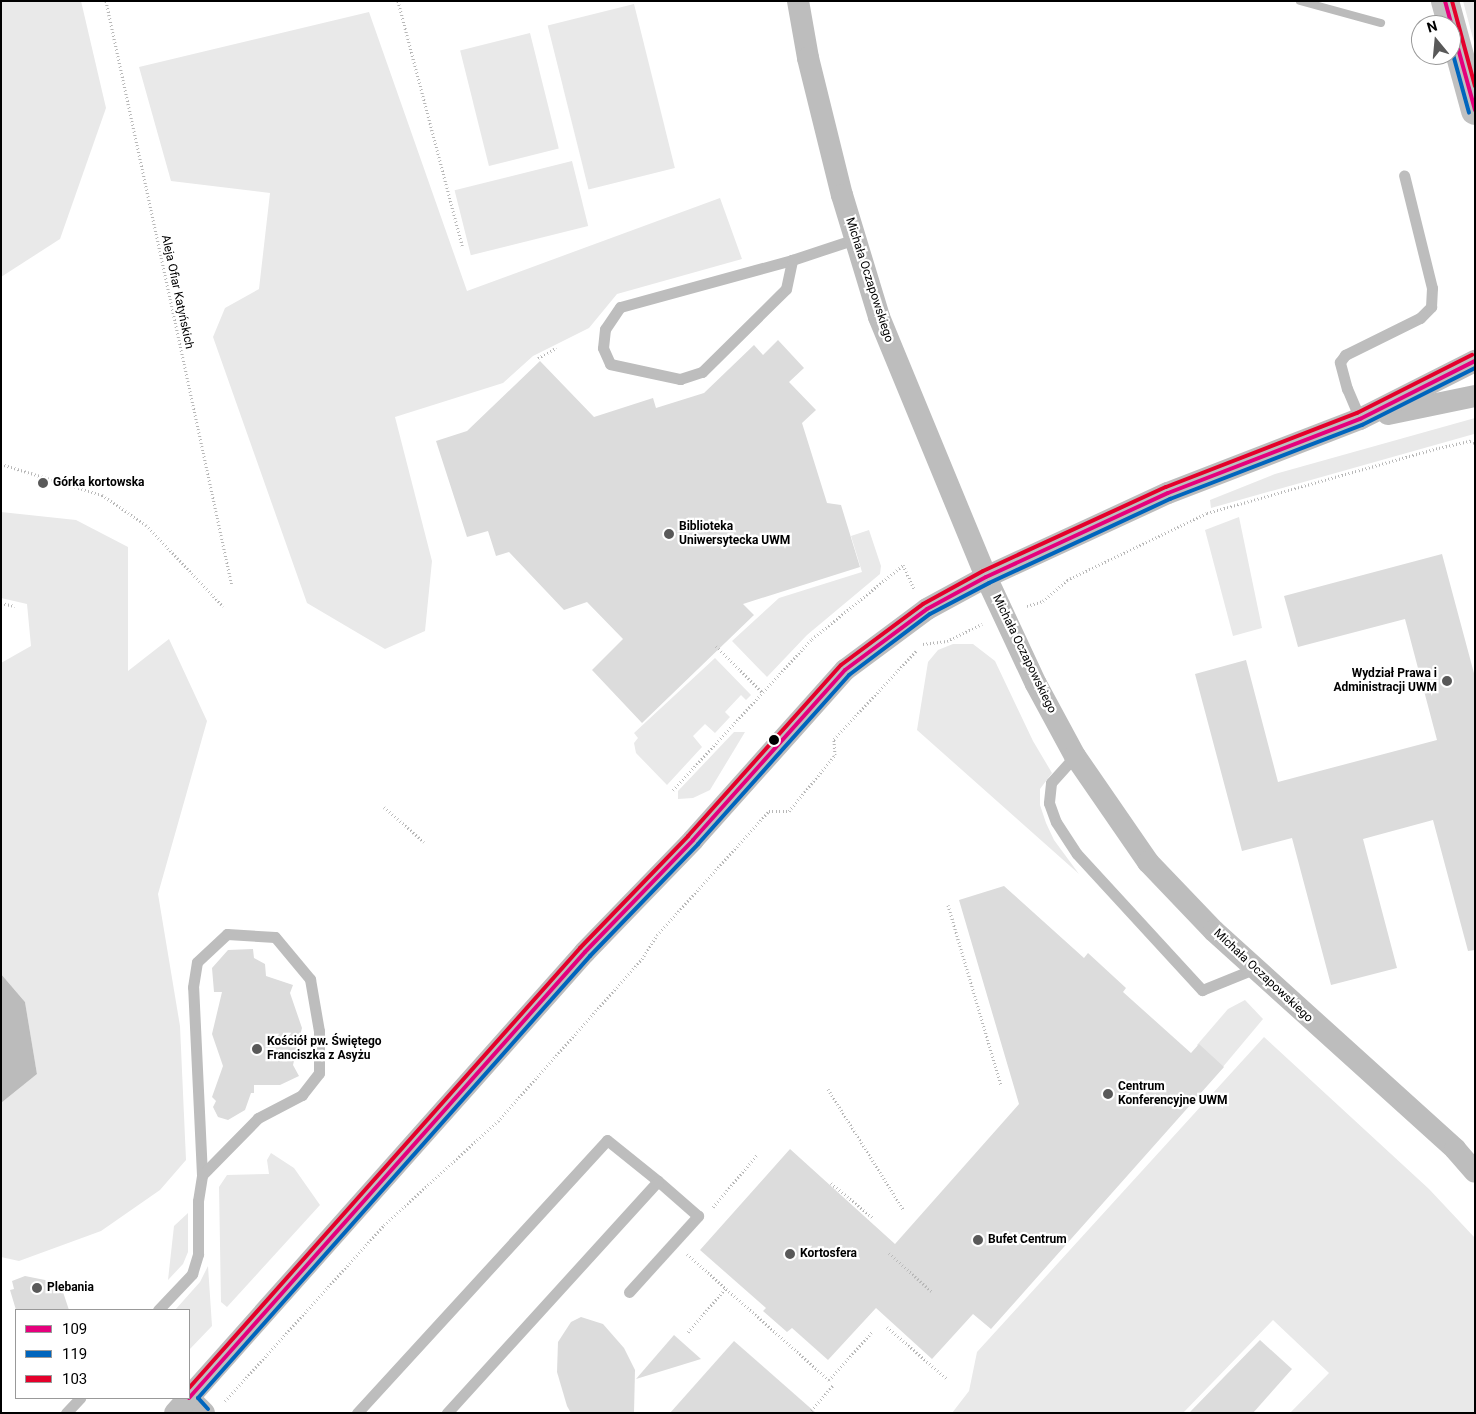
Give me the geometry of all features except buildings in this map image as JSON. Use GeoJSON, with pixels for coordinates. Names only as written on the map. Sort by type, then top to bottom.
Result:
{"type":"FeatureCollection","features":[{"type":"Feature","properties":{"kind":"main road"},"geometry":{"type":"LineString","coordinates":[[1446,1],[1475,112]]}},
{"type":"Feature","properties":{"kind":"street","name":"Michała Oczapowskiego"},"geometry":{"type":"LineString","coordinates":[[798,1],[808,58],[855,239],[879,317],[986,577],[1036,684],[1076,756],[1148,862],[1254,969],[1455,1149],[1475,1172]]}},
{"type":"Feature","properties":{"kind":"street"},"geometry":{"type":"LineString","coordinates":[[190,1396],[585,952],[692,840],[845,670],[927,609],[986,577],[1168,493],[1360,419],[1475,361]]}},
{"type":"Feature","properties":{"kind":"street"},"geometry":{"type":"LineString","coordinates":[[1360,419],[1475,396]]}},
{"type":"Feature","properties":{"kind":"street"},"geometry":{"type":"LineString","coordinates":[[176,1413],[187,1399]]}},
{"type":"Feature","properties":{"kind":"street"},"geometry":{"type":"LineString","coordinates":[[190,1399],[212,1409]]}},
{"type":"Feature","properties":{"kind":"lane"},"geometry":{"type":"LineString","coordinates":[[1360,419],[1347,389],[1340,362],[1344,355],[1420,318],[1431,306],[1432,288],[1404,175]]}},
{"type":"Feature","properties":{"kind":"lane"},"geometry":{"type":"LineString","coordinates":[[792,260],[786,290],[702,372],[680,379],[610,364],[603,348],[605,329],[620,306],[792,260],[855,239]]}},
{"type":"Feature","properties":{"kind":"lane"},"geometry":{"type":"LineString","coordinates":[[1076,756],[1051,783],[1049,803],[1056,822],[1078,854],[1202,990],[1254,969]]}},
{"type":"Feature","properties":{"kind":"lane"},"geometry":{"type":"LineString","coordinates":[[159,1309],[192,1274],[198,1254],[198,1201],[202,1175],[193,987],[197,962],[227,934],[275,937],[310,979],[319,1031],[319,1073],[302,1095],[258,1118],[202,1175]]}},
{"type":"Feature","properties":{"kind":"lane"},"geometry":{"type":"LineString","coordinates":[[357,1413],[607,1140],[698,1216],[629,1292]]}},
{"type":"Feature","properties":{"kind":"lane"},"geometry":{"type":"LineString","coordinates":[[448,1413],[658,1181]]}},
{"type":"Feature","properties":{"kind":"lane"},"geometry":{"type":"LineString","coordinates":[[66,1413],[79,1399]]}},
{"type":"Feature","properties":{"kind":"path","name":"Aleja Ofiar Katyńskich"},"geometry":{"type":"LineString","coordinates":[[106,1],[232,586]]}},
{"type":"Feature","properties":{"kind":"path"},"geometry":{"type":"LineString","coordinates":[[398,1],[463,248]]}},
{"type":"Feature","properties":{"kind":"path"},"geometry":{"type":"LineString","coordinates":[[538,358],[556,348]]}},
{"type":"Feature","properties":{"kind":"path"},"geometry":{"type":"LineString","coordinates":[[212,1409],[384,1226],[498,1121],[642,959],[657,934],[769,811],[789,811],[835,755],[834,739],[922,644],[947,641],[1004,612],[1043,602],[1067,580],[1207,513],[1439,448],[1470,441],[1475,443]]}},
{"type":"Feature","properties":{"kind":"path"},"geometry":{"type":"LineString","coordinates":[[1,464],[102,495],[146,525],[223,606]]}},
{"type":"Feature","properties":{"kind":"path"},"geometry":{"type":"LineString","coordinates":[[673,790],[812,639],[903,565],[916,591]]}},
{"type":"Feature","properties":{"kind":"path"},"geometry":{"type":"LineString","coordinates":[[1,603],[15,606]]}},
{"type":"Feature","properties":{"kind":"path"},"geometry":{"type":"LineString","coordinates":[[716,646],[762,693]]}},
{"type":"Feature","properties":{"kind":"path"},"geometry":{"type":"LineString","coordinates":[[384,807],[424,842]]}},
{"type":"Feature","properties":{"kind":"path"},"geometry":{"type":"LineString","coordinates":[[948,905],[1001,1085]]}},
{"type":"Feature","properties":{"kind":"path"},"geometry":{"type":"LineString","coordinates":[[828,1089],[903,1208]]}},
{"type":"Feature","properties":{"kind":"path"},"geometry":{"type":"LineString","coordinates":[[725,1193],[757,1155]]}},
{"type":"Feature","properties":{"kind":"path"},"geometry":{"type":"LineString","coordinates":[[832,1182],[873,1218]]}},
{"type":"Feature","properties":{"kind":"path"},"geometry":{"type":"LineString","coordinates":[[674,1243],[829,1380],[872,1332]]}},
{"type":"Feature","properties":{"kind":"path"},"geometry":{"type":"LineString","coordinates":[[888,1253],[932,1290]]}},
{"type":"Feature","properties":{"kind":"path"},"geometry":{"type":"LineString","coordinates":[[688,1332],[726,1288]]}},
{"type":"Feature","properties":{"kind":"path"},"geometry":{"type":"LineString","coordinates":[[887,1327],[947,1379]]}},
{"type":"Feature","properties":{"kind":"path"},"geometry":{"type":"LineString","coordinates":[[809,1413],[834,1384]]}},
{"type":"Feature","properties":{"kind":"shaded area"},"geometry":{"type":"Polygon","coordinates":[[[1,1],[81,1],[106,108],[60,239],[1,277],[1,1]]]}},
{"type":"Feature","properties":{"kind":"shaded area"},"geometry":{"type":"Polygon","coordinates":[[[1463,1],[1475,1],[1475,46],[1463,1]]]}},
{"type":"Feature","properties":{"kind":"shaded area"},"geometry":{"type":"Polygon","coordinates":[[[634,4],[675,168],[589,190],[548,26],[634,4]]]}},
{"type":"Feature","properties":{"kind":"shaded area"},"geometry":{"type":"Polygon","coordinates":[[[369,12],[467,291],[720,198],[742,259],[617,294],[589,328],[533,356],[503,383],[395,417],[432,561],[425,631],[385,649],[307,603],[213,337],[225,308],[259,289],[270,193],[171,181],[139,67],[369,12]]]}},
{"type":"Feature","properties":{"kind":"shaded area"},"geometry":{"type":"Polygon","coordinates":[[[530,33],[559,148],[489,166],[460,50],[530,33]]]}},
{"type":"Feature","properties":{"kind":"shaded area"},"geometry":{"type":"Polygon","coordinates":[[[572,161],[588,226],[471,255],[455,190],[572,161]]]}},
{"type":"Feature","properties":{"kind":"shaded area"},"geometry":{"type":"Polygon","coordinates":[[[1475,418],[1474,434],[1211,508],[1210,500],[1275,474],[1475,418]]]}},
{"type":"Feature","properties":{"kind":"shaded area"},"geometry":{"type":"Polygon","coordinates":[[[1,512],[76,520],[128,547],[128,671],[169,639],[207,721],[158,894],[180,1026],[186,1160],[160,1190],[101,1231],[19,1261],[1,1257],[1,1103],[37,1074],[25,1002],[1,974],[1,663],[31,646],[27,604],[1,598],[1,512]]]}},
{"type":"Feature","properties":{"kind":"shaded area"},"geometry":{"type":"Polygon","coordinates":[[[1239,517],[1262,628],[1233,636],[1205,530],[1239,517]]]}},
{"type":"Feature","properties":{"kind":"shaded area"},"geometry":{"type":"Polygon","coordinates":[[[869,530],[881,566],[880,574],[807,635],[767,677],[732,641],[779,598],[862,572],[851,536],[869,530]]]}},
{"type":"Feature","properties":{"kind":"shaded area"},"geometry":{"type":"Polygon","coordinates":[[[953,644],[973,644],[995,661],[1033,741],[1052,773],[1040,789],[1040,805],[1046,823],[1054,840],[1079,874],[917,730],[928,662],[938,650],[953,644]]]}},
{"type":"Feature","properties":{"kind":"shaded area"},"geometry":{"type":"Polygon","coordinates":[[[715,658],[751,695],[746,700],[741,695],[725,712],[730,717],[715,733],[705,724],[693,736],[702,747],[667,785],[636,753],[634,743],[638,738],[634,733],[715,658]]]}},
{"type":"Feature","properties":{"kind":"shaded area"},"geometry":{"type":"Polygon","coordinates":[[[734,732],[745,732],[710,790],[693,798],[678,799],[678,791],[734,732]]]}},
{"type":"Feature","properties":{"kind":"shaded area"},"geometry":{"type":"Polygon","coordinates":[[[1,974],[25,1002],[37,1074],[1,1103],[1,974]]]}},
{"type":"Feature","properties":{"kind":"shaded area"},"geometry":{"type":"Polygon","coordinates":[[[1245,1000],[1263,1019],[1222,1068],[1197,1045],[1228,1009],[1245,1000]]]}},
{"type":"Feature","properties":{"kind":"shaded area"},"geometry":{"type":"Polygon","coordinates":[[[1264,1037],[1429,1189],[1475,1238],[1475,1413],[1290,1413],[1329,1373],[1273,1320],[1183,1413],[952,1413],[969,1391],[977,1352],[1264,1037]]]}},
{"type":"Feature","properties":{"kind":"shaded area"},"geometry":{"type":"Polygon","coordinates":[[[271,1153],[294,1168],[320,1205],[227,1307],[221,1302],[219,1187],[227,1175],[269,1174],[267,1160],[271,1153]]]}},
{"type":"Feature","properties":{"kind":"shaded area"},"geometry":{"type":"Polygon","coordinates":[[[188,1213],[188,1252],[183,1264],[168,1280],[174,1226],[188,1213]]]}},
{"type":"Feature","properties":{"kind":"shaded area"},"geometry":{"type":"Polygon","coordinates":[[[208,1266],[212,1326],[190,1349],[190,1309],[176,1309],[200,1282],[208,1266]]]}},
{"type":"Feature","properties":{"kind":"waterway"},"geometry":{"type":"LineString","coordinates":[[1300,1],[1381,23]]}},
{"type":"Feature","properties":{"kind":"transit line","name":"109"},"geometry":{"type":"LineString","coordinates":[[1445,1],[1475,110]]}},
{"type":"Feature","properties":{"kind":"transit line","name":"103"},"geometry":{"type":"LineString","coordinates":[[1452,1],[1475,86]]}},
{"type":"Feature","properties":{"kind":"transit line","name":"119"},"geometry":{"type":"LineString","coordinates":[[1456,65],[1469,113]]}},
{"type":"Feature","properties":{"kind":"transit line","name":"103"},"geometry":{"type":"LineString","coordinates":[[190,1387],[580,948],[688,836],[841,665],[923,604],[983,571],[1166,487],[1357,413],[1472,355]]}},
{"type":"Feature","properties":{"kind":"transit line","name":"109"},"geometry":{"type":"LineString","coordinates":[[190,1397],[585,952],[693,840],[845,670],[927,609],[986,577],[1168,493],[1360,419],[1475,361]]}},
{"type":"Feature","properties":{"kind":"transit line","name":"119"},"geometry":{"type":"LineString","coordinates":[[208,1409],[198,1398],[590,956],[698,844],[849,675],[930,614],[989,583],[1170,499],[1362,425],[1475,368]]}},
{"type":"Feature","properties":{"kind":"place","name":"Górka kortowska"},"geometry":{"type":"Point","coordinates":[43,483]}},
{"type":"Feature","properties":{"kind":"place","name":"Biblioteka Uniwersytecka UWM"},"geometry":{"type":"Point","coordinates":[669,534]}},
{"type":"Feature","properties":{"kind":"place","name":"Wydział Prawa i Administracji UWM"},"geometry":{"type":"Point","coordinates":[1447,681]}},
{"type":"Feature","properties":{"kind":"place","name":"Kościół pw. Świętego Franciszka z Asyżu"},"geometry":{"type":"Point","coordinates":[257,1049]}},
{"type":"Feature","properties":{"kind":"place","name":"Centrum Konferencyjne UWM"},"geometry":{"type":"Point","coordinates":[1108,1094]}},
{"type":"Feature","properties":{"kind":"place","name":"Bufet Centrum"},"geometry":{"type":"Point","coordinates":[978,1240]}},
{"type":"Feature","properties":{"kind":"place","name":"Kortosfera"},"geometry":{"type":"Point","coordinates":[790,1254]}},
{"type":"Feature","properties":{"kind":"place","name":"Plebania"},"geometry":{"type":"Point","coordinates":[37,1288]}}]}
